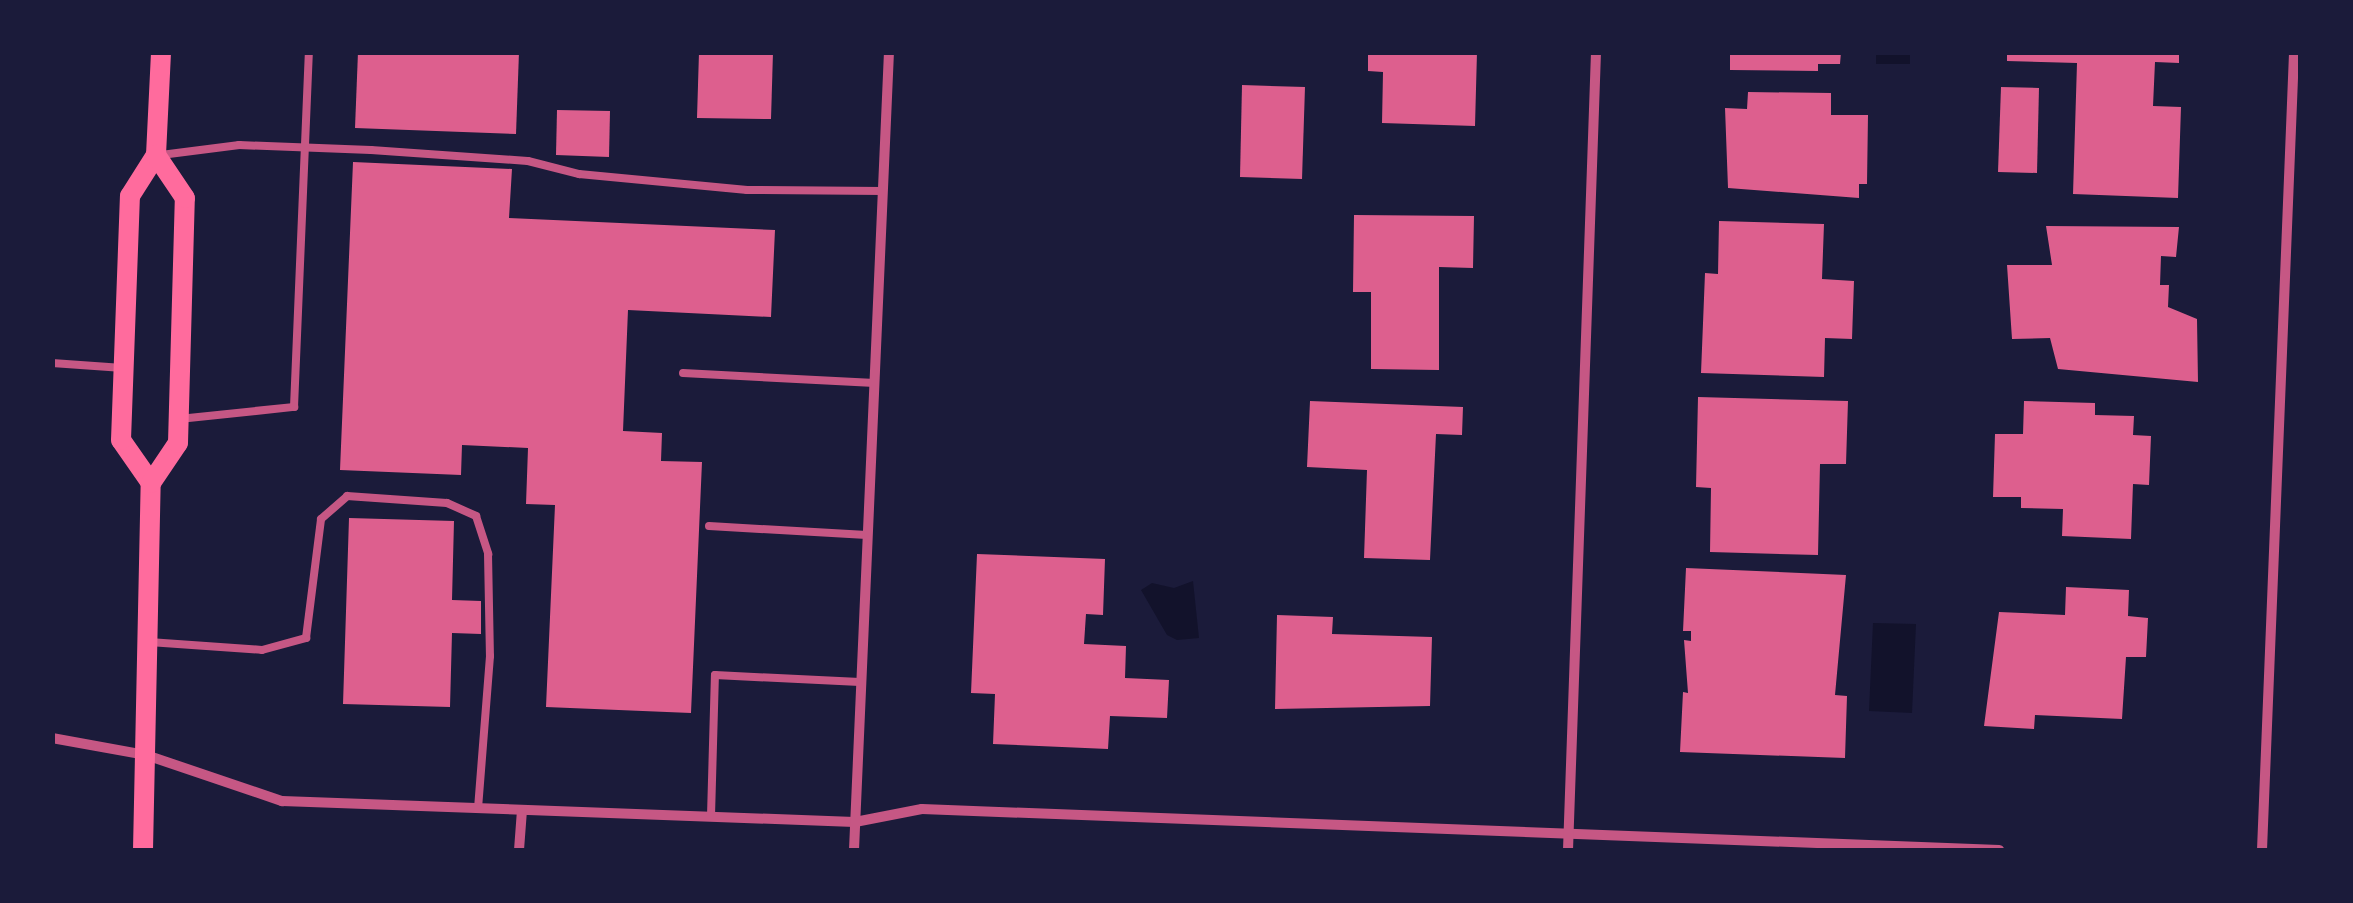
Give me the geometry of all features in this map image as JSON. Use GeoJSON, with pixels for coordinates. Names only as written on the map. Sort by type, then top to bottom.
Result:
{"type":"FeatureCollection","features":[{"type":"Feature","properties":{"kind":"main road"},"geometry":{"type":"LineString","coordinates":[[151,483],[121,440],[122,368],[130,196],[156,155],[161,52]]}},
{"type":"Feature","properties":{"kind":"main road"},"geometry":{"type":"LineString","coordinates":[[143,850],[151,483],[178,443],[185,198],[156,155]]}},
{"type":"Feature","properties":{"kind":"street"},"geometry":{"type":"LineString","coordinates":[[854,850],[889,52]]}},
{"type":"Feature","properties":{"kind":"street"},"geometry":{"type":"LineString","coordinates":[[1568,844],[1596,52]]}},
{"type":"Feature","properties":{"kind":"street"},"geometry":{"type":"LineString","coordinates":[[2262,850],[2294,52]]}},
{"type":"Feature","properties":{"kind":"street"},"geometry":{"type":"LineString","coordinates":[[52,738],[146,755],[282,801],[855,822],[922,809],[1568,844],[1999,850]]}},
{"type":"Feature","properties":{"kind":"street"},"geometry":{"type":"LineString","coordinates":[[520,850],[522,810]]}},
{"type":"Feature","properties":{"kind":"lane"},"geometry":{"type":"LineString","coordinates":[[179,418],[294,407],[309,52]]}},
{"type":"Feature","properties":{"kind":"lane"},"geometry":{"type":"LineString","coordinates":[[156,155],[239,144],[528,161],[579,174],[747,190],[884,191]]}},
{"type":"Feature","properties":{"kind":"lane"},"geometry":{"type":"LineString","coordinates":[[52,363],[122,368]]}},
{"type":"Feature","properties":{"kind":"lane"},"geometry":{"type":"LineString","coordinates":[[683,372],[875,384]]}},
{"type":"Feature","properties":{"kind":"lane"},"geometry":{"type":"LineString","coordinates":[[149,642],[262,650],[306,638],[321,519],[347,496],[447,503],[476,516],[488,554],[490,656],[478,808]]}},
{"type":"Feature","properties":{"kind":"lane"},"geometry":{"type":"LineString","coordinates":[[709,526],[867,535]]}},
{"type":"Feature","properties":{"kind":"lane"},"geometry":{"type":"LineString","coordinates":[[710,816],[715,675],[860,682]]}},
{"type":"Feature","properties":{"kind":"shaded area"},"geometry":{"type":"Polygon","coordinates":[[[1876,53],[1910,53],[1910,64],[1876,64],[1876,53]]]}},
{"type":"Feature","properties":{"kind":"shaded area"},"geometry":{"type":"Polygon","coordinates":[[[1193,581],[1199,638],[1177,640],[1167,635],[1141,590],[1152,583],[1174,588],[1193,581]]]}},
{"type":"Feature","properties":{"kind":"shaded area"},"geometry":{"type":"Polygon","coordinates":[[[1873,623],[1916,624],[1912,713],[1869,711],[1873,623]]]}},
{"type":"Feature","properties":{"kind":"building"},"geometry":{"type":"Polygon","coordinates":[[[358,52],[519,52],[516,134],[355,128],[358,52]]]}},
{"type":"Feature","properties":{"kind":"building"},"geometry":{"type":"Polygon","coordinates":[[[699,52],[773,52],[771,119],[697,118],[699,52]]]}},
{"type":"Feature","properties":{"kind":"building"},"geometry":{"type":"Polygon","coordinates":[[[1368,52],[1477,52],[1475,126],[1382,123],[1383,72],[1368,71],[1368,52]]]}},
{"type":"Feature","properties":{"kind":"building"},"geometry":{"type":"Polygon","coordinates":[[[1730,52],[1841,52],[1840,64],[1818,64],[1818,71],[1730,70],[1730,52]]]}},
{"type":"Feature","properties":{"kind":"building"},"geometry":{"type":"Polygon","coordinates":[[[2007,52],[2179,52],[2179,63],[2155,62],[2153,106],[2181,107],[2178,198],[2073,194],[2077,63],[2007,61],[2007,52]]]}},
{"type":"Feature","properties":{"kind":"building"},"geometry":{"type":"Polygon","coordinates":[[[1242,85],[1305,87],[1302,179],[1240,177],[1242,85]]]}},
{"type":"Feature","properties":{"kind":"building"},"geometry":{"type":"Polygon","coordinates":[[[2001,87],[2039,88],[2037,173],[1998,172],[2001,87]]]}},
{"type":"Feature","properties":{"kind":"building"},"geometry":{"type":"Polygon","coordinates":[[[1748,92],[1831,93],[1831,115],[1868,115],[1867,184],[1859,184],[1859,198],[1728,188],[1725,108],[1747,109],[1748,92]]]}},
{"type":"Feature","properties":{"kind":"building"},"geometry":{"type":"Polygon","coordinates":[[[557,110],[610,111],[609,157],[556,155],[557,110]]]}},
{"type":"Feature","properties":{"kind":"building"},"geometry":{"type":"Polygon","coordinates":[[[353,162],[512,169],[509,218],[775,230],[771,317],[628,310],[623,431],[662,433],[661,461],[702,462],[691,713],[546,707],[555,505],[526,504],[528,448],[462,445],[461,475],[340,470],[353,162]]]}},
{"type":"Feature","properties":{"kind":"building"},"geometry":{"type":"Polygon","coordinates":[[[1354,215],[1474,216],[1473,268],[1439,267],[1439,370],[1371,369],[1371,292],[1353,292],[1354,215]]]}},
{"type":"Feature","properties":{"kind":"building"},"geometry":{"type":"Polygon","coordinates":[[[1719,221],[1824,224],[1822,279],[1854,281],[1852,339],[1825,338],[1824,377],[1701,373],[1705,273],[1718,274],[1719,221]]]}},
{"type":"Feature","properties":{"kind":"building"},"geometry":{"type":"Polygon","coordinates":[[[2046,226],[2179,227],[2176,257],[2161,256],[2160,285],[2169,285],[2168,307],[2197,319],[2198,382],[2058,369],[2050,338],[2012,339],[2007,265],[2052,265],[2046,226]]]}},
{"type":"Feature","properties":{"kind":"building"},"geometry":{"type":"Polygon","coordinates":[[[1698,397],[1848,401],[1846,464],[1820,464],[1818,555],[1710,552],[1711,488],[1696,487],[1698,397]]]}},
{"type":"Feature","properties":{"kind":"building"},"geometry":{"type":"Polygon","coordinates":[[[1310,401],[1463,407],[1462,435],[1436,434],[1430,560],[1364,558],[1367,470],[1307,467],[1310,401]]]}},
{"type":"Feature","properties":{"kind":"building"},"geometry":{"type":"Polygon","coordinates":[[[2024,401],[2095,403],[2095,415],[2134,416],[2133,435],[2151,436],[2149,485],[2133,484],[2131,539],[2062,536],[2063,509],[2021,508],[2021,497],[1993,497],[1995,434],[2023,434],[2024,401]]]}},
{"type":"Feature","properties":{"kind":"building"},"geometry":{"type":"Polygon","coordinates":[[[349,518],[454,521],[452,600],[481,601],[481,634],[452,633],[450,707],[343,704],[349,518]]]}},
{"type":"Feature","properties":{"kind":"building"},"geometry":{"type":"Polygon","coordinates":[[[977,554],[1105,559],[1103,615],[1086,614],[1084,644],[1126,646],[1125,678],[1169,680],[1167,718],[1110,716],[1108,749],[993,744],[995,694],[971,693],[977,554]]]}},
{"type":"Feature","properties":{"kind":"building"},"geometry":{"type":"Polygon","coordinates":[[[1686,568],[1846,575],[1835,695],[1847,696],[1845,758],[1680,752],[1683,692],[1688,693],[1684,640],[1691,641],[1691,631],[1683,631],[1686,568]]]}},
{"type":"Feature","properties":{"kind":"building"},"geometry":{"type":"Polygon","coordinates":[[[2066,587],[2129,590],[2128,616],[2148,618],[2146,657],[2126,657],[2122,719],[2035,715],[2034,729],[1984,726],[1999,612],[2065,615],[2066,587]]]}},
{"type":"Feature","properties":{"kind":"building"},"geometry":{"type":"Polygon","coordinates":[[[1277,615],[1333,617],[1332,634],[1432,637],[1430,706],[1275,709],[1277,615]]]}}]}
